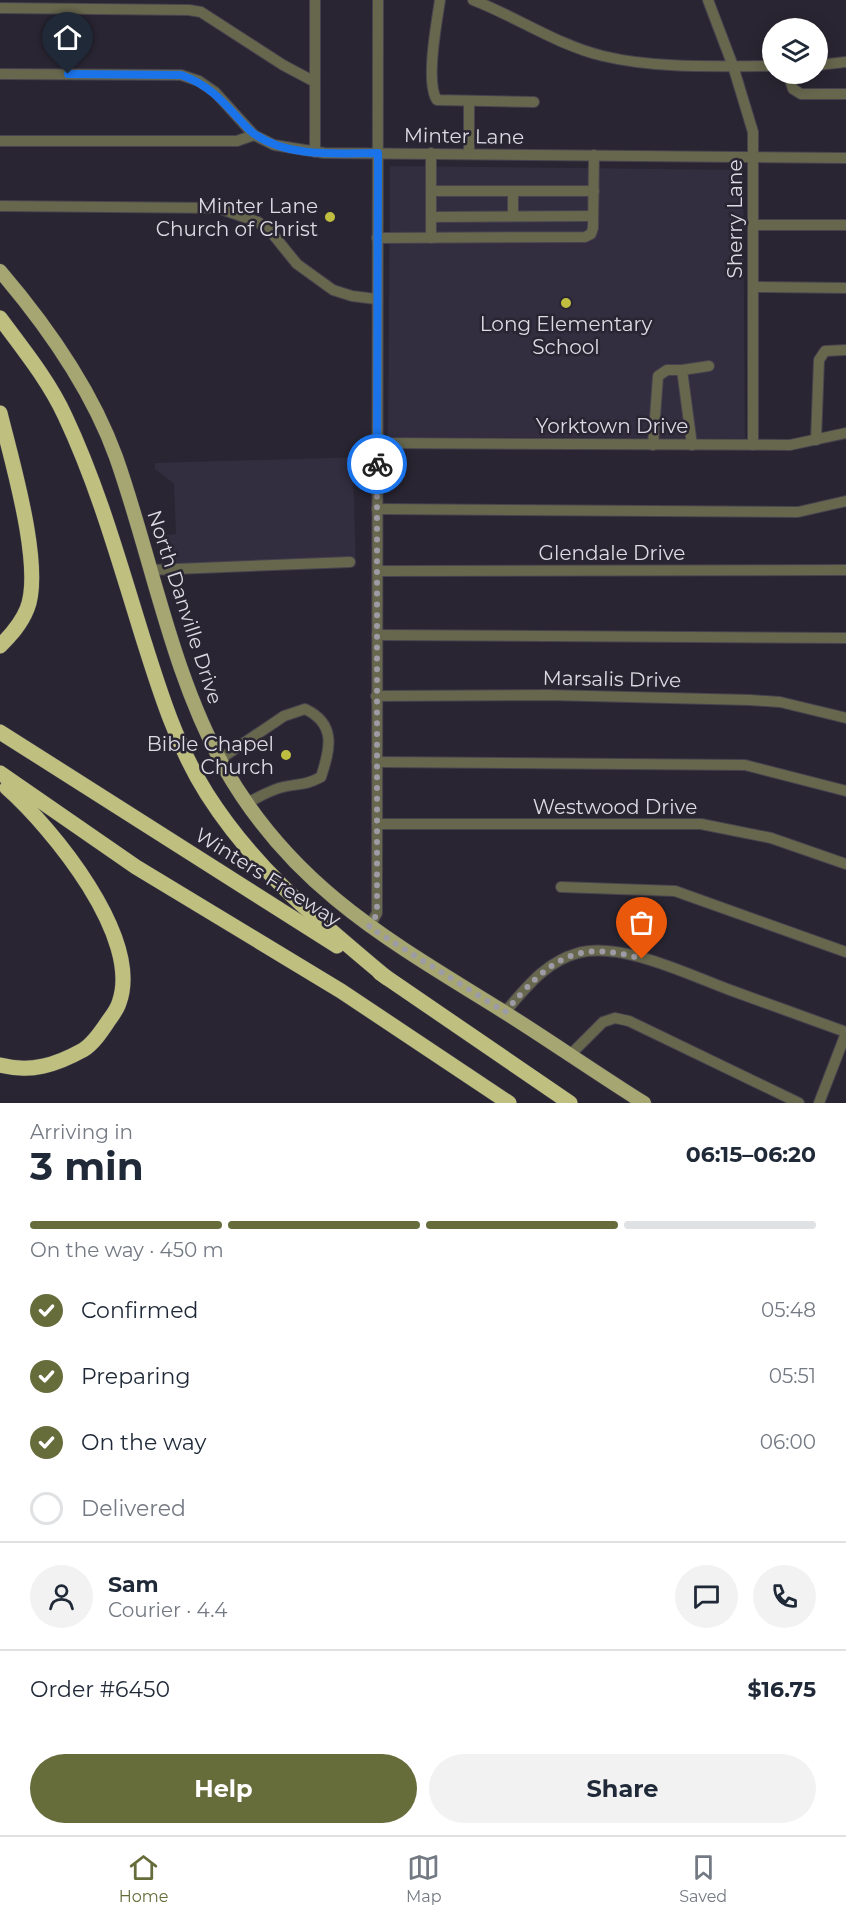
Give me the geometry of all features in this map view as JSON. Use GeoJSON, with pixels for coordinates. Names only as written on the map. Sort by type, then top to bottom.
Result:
{"type":"FeatureCollection","features":[{"type":"Feature","properties":{"kind":"highway"},"geometry":{"type":"LineString","coordinates":[[0,318],[36,367],[64,414],[93,484],[161,696],[183,750],[207,793],[240,841],[279,886],[387,978]]}},
{"type":"Feature","properties":{"kind":"highway"},"geometry":{"type":"LineString","coordinates":[[0,413],[32,568],[27,609],[19,625],[0,646]]}},
{"type":"Feature","properties":{"kind":"highway","name":"Winters Freeway"},"geometry":{"type":"LineString","coordinates":[[0,732],[387,978],[570,1103]]}},
{"type":"Feature","properties":{"kind":"highway"},"geometry":{"type":"LineString","coordinates":[[0,773],[136,867],[341,991],[509,1103]]}},
{"type":"Feature","properties":{"kind":"highway"},"geometry":{"type":"LineString","coordinates":[[0,782],[22,801],[61,846],[96,896],[117,942],[122,974],[120,1003],[87,1048],[62,1062],[38,1068],[0,1065]]}},
{"type":"Feature","properties":{"kind":"highway"},"geometry":{"type":"LineString","coordinates":[[526,1073],[584,1103]]}},
{"type":"Feature","properties":{"kind":"main road","name":"North Danville Drive"},"geometry":{"type":"LineString","coordinates":[[0,271],[27,302],[55,342],[96,413],[115,454],[179,660],[202,721],[220,759],[247,803],[287,855],[317,885],[369,927],[644,1103]]}},
{"type":"Feature","properties":{"kind":"street"},"geometry":{"type":"LineString","coordinates":[[315,0],[315,152]]}},
{"type":"Feature","properties":{"kind":"street"},"geometry":{"type":"LineString","coordinates":[[369,927],[377,914],[378,0]]}},
{"type":"Feature","properties":{"kind":"street"},"geometry":{"type":"LineString","coordinates":[[440,0],[435,35],[434,96],[441,102],[534,102]]}},
{"type":"Feature","properties":{"kind":"street"},"geometry":{"type":"LineString","coordinates":[[473,0],[562,42],[603,56],[645,63],[762,66]]}},
{"type":"Feature","properties":{"kind":"street","name":"Sherry Lane"},"geometry":{"type":"LineString","coordinates":[[708,0],[733,66],[753,132],[753,446]]}},
{"type":"Feature","properties":{"kind":"street"},"geometry":{"type":"LineString","coordinates":[[0,8],[201,12],[283,65],[315,82]]}},
{"type":"Feature","properties":{"kind":"street"},"geometry":{"type":"LineString","coordinates":[[828,64],[846,62]]}},
{"type":"Feature","properties":{"kind":"street","name":"Minter Lane"},"geometry":{"type":"LineString","coordinates":[[0,74],[181,75],[199,81],[215,92],[254,135],[274,145],[315,152],[846,158]]}},
{"type":"Feature","properties":{"kind":"street"},"geometry":{"type":"LineString","coordinates":[[791,84],[793,89],[801,94],[846,94]]}},
{"type":"Feature","properties":{"kind":"street"},"geometry":{"type":"LineString","coordinates":[[469,102],[469,154]]}},
{"type":"Feature","properties":{"kind":"street"},"geometry":{"type":"LineString","coordinates":[[0,141],[237,141],[254,135]]}},
{"type":"Feature","properties":{"kind":"street"},"geometry":{"type":"LineString","coordinates":[[431,153],[431,238]]}},
{"type":"Feature","properties":{"kind":"street"},"geometry":{"type":"LineString","coordinates":[[377,238],[585,237],[591,234],[593,228],[594,155]]}},
{"type":"Feature","properties":{"kind":"street"},"geometry":{"type":"LineString","coordinates":[[431,191],[594,191]]}},
{"type":"Feature","properties":{"kind":"street"},"geometry":{"type":"LineString","coordinates":[[513,191],[513,216]]}},
{"type":"Feature","properties":{"kind":"street"},"geometry":{"type":"LineString","coordinates":[[0,206],[218,208],[258,222],[271,232],[297,264],[333,290],[351,296],[376,299]]}},
{"type":"Feature","properties":{"kind":"street"},"geometry":{"type":"LineString","coordinates":[[431,217],[593,216]]}},
{"type":"Feature","properties":{"kind":"street"},"geometry":{"type":"LineString","coordinates":[[753,225],[846,225]]}},
{"type":"Feature","properties":{"kind":"street"},"geometry":{"type":"LineString","coordinates":[[753,287],[846,288]]}},
{"type":"Feature","properties":{"kind":"street"},"geometry":{"type":"LineString","coordinates":[[816,440],[819,360],[825,351],[846,350]]}},
{"type":"Feature","properties":{"kind":"street"},"geometry":{"type":"LineString","coordinates":[[653,445],[658,376],[667,370],[709,366]]}},
{"type":"Feature","properties":{"kind":"street"},"geometry":{"type":"LineString","coordinates":[[682,370],[693,445]]}},
{"type":"Feature","properties":{"kind":"street","name":"Yorktown Drive"},"geometry":{"type":"LineString","coordinates":[[377,443],[753,446],[790,445],[846,433]]}},
{"type":"Feature","properties":{"kind":"street"},"geometry":{"type":"LineString","coordinates":[[377,509],[798,512],[846,501]]}},
{"type":"Feature","properties":{"kind":"street"},"geometry":{"type":"LineString","coordinates":[[152,570],[350,562]]}},
{"type":"Feature","properties":{"kind":"street","name":"Glendale Drive"},"geometry":{"type":"LineString","coordinates":[[378,571],[846,570]]}},
{"type":"Feature","properties":{"kind":"street"},"geometry":{"type":"LineString","coordinates":[[377,635],[846,638]]}},
{"type":"Feature","properties":{"kind":"street","name":"Marsalis Drive"},"geometry":{"type":"LineString","coordinates":[[376,696],[548,695],[750,700],[780,702],[816,713],[846,718]]}},
{"type":"Feature","properties":{"kind":"street"},"geometry":{"type":"LineString","coordinates":[[220,759],[284,716],[294,712],[305,709],[317,715],[326,727],[330,746],[321,777],[305,786],[286,786],[271,790],[247,803]]}},
{"type":"Feature","properties":{"kind":"street"},"geometry":{"type":"LineString","coordinates":[[377,762],[745,765],[846,791]]}},
{"type":"Feature","properties":{"kind":"street","name":"Westwood Drive"},"geometry":{"type":"LineString","coordinates":[[377,824],[701,825],[771,838],[846,864]]}},
{"type":"Feature","properties":{"kind":"street"},"geometry":{"type":"LineString","coordinates":[[561,888],[675,891],[846,952]]}},
{"type":"Feature","properties":{"kind":"street"},"geometry":{"type":"LineString","coordinates":[[505,1012],[537,975],[577,953],[601,951],[626,954],[846,1033],[819,1103]]}},
{"type":"Feature","properties":{"kind":"street"},"geometry":{"type":"LineString","coordinates":[[569,1056],[603,1022],[615,1018],[629,1021],[799,1103]]}},
{"type":"Feature","properties":{"kind":"shaded area","name":"Long Elementary School"},"geometry":{"type":"Polygon","coordinates":[[[390,166],[743,170],[745,438],[388,437],[390,166]]]}},
{"type":"Feature","properties":{"kind":"shaded area"},"geometry":{"type":"Polygon","coordinates":[[[362,457],[362,471],[353,472],[356,567],[171,573],[166,535],[176,534],[174,484],[155,469],[155,463],[362,457]]]}},
{"type":"Feature","properties":{"kind":"way so far"},"geometry":{"type":"LineString","coordinates":[[377,464],[377,914],[369,927],[400,949],[505,1012],[537,975],[577,953],[594,950],[609,951],[642,959]]}},
{"type":"Feature","properties":{"kind":"place","name":"Minter Lane Church of Christ"},"geometry":{"type":"Point","coordinates":[330,217]}},
{"type":"Feature","properties":{"kind":"place","name":"Long Elementary School"},"geometry":{"type":"Point","coordinates":[566,303]}},
{"type":"Feature","properties":{"kind":"place","name":"Bible Chapel Church"},"geometry":{"type":"Point","coordinates":[286,755]}},
{"type":"Feature","properties":{"kind":"route"},"geometry":{"type":"LineString","coordinates":[[68,74],[181,75],[199,81],[215,92],[254,135],[274,145],[324,153],[378,153],[377,464]]}}]}
